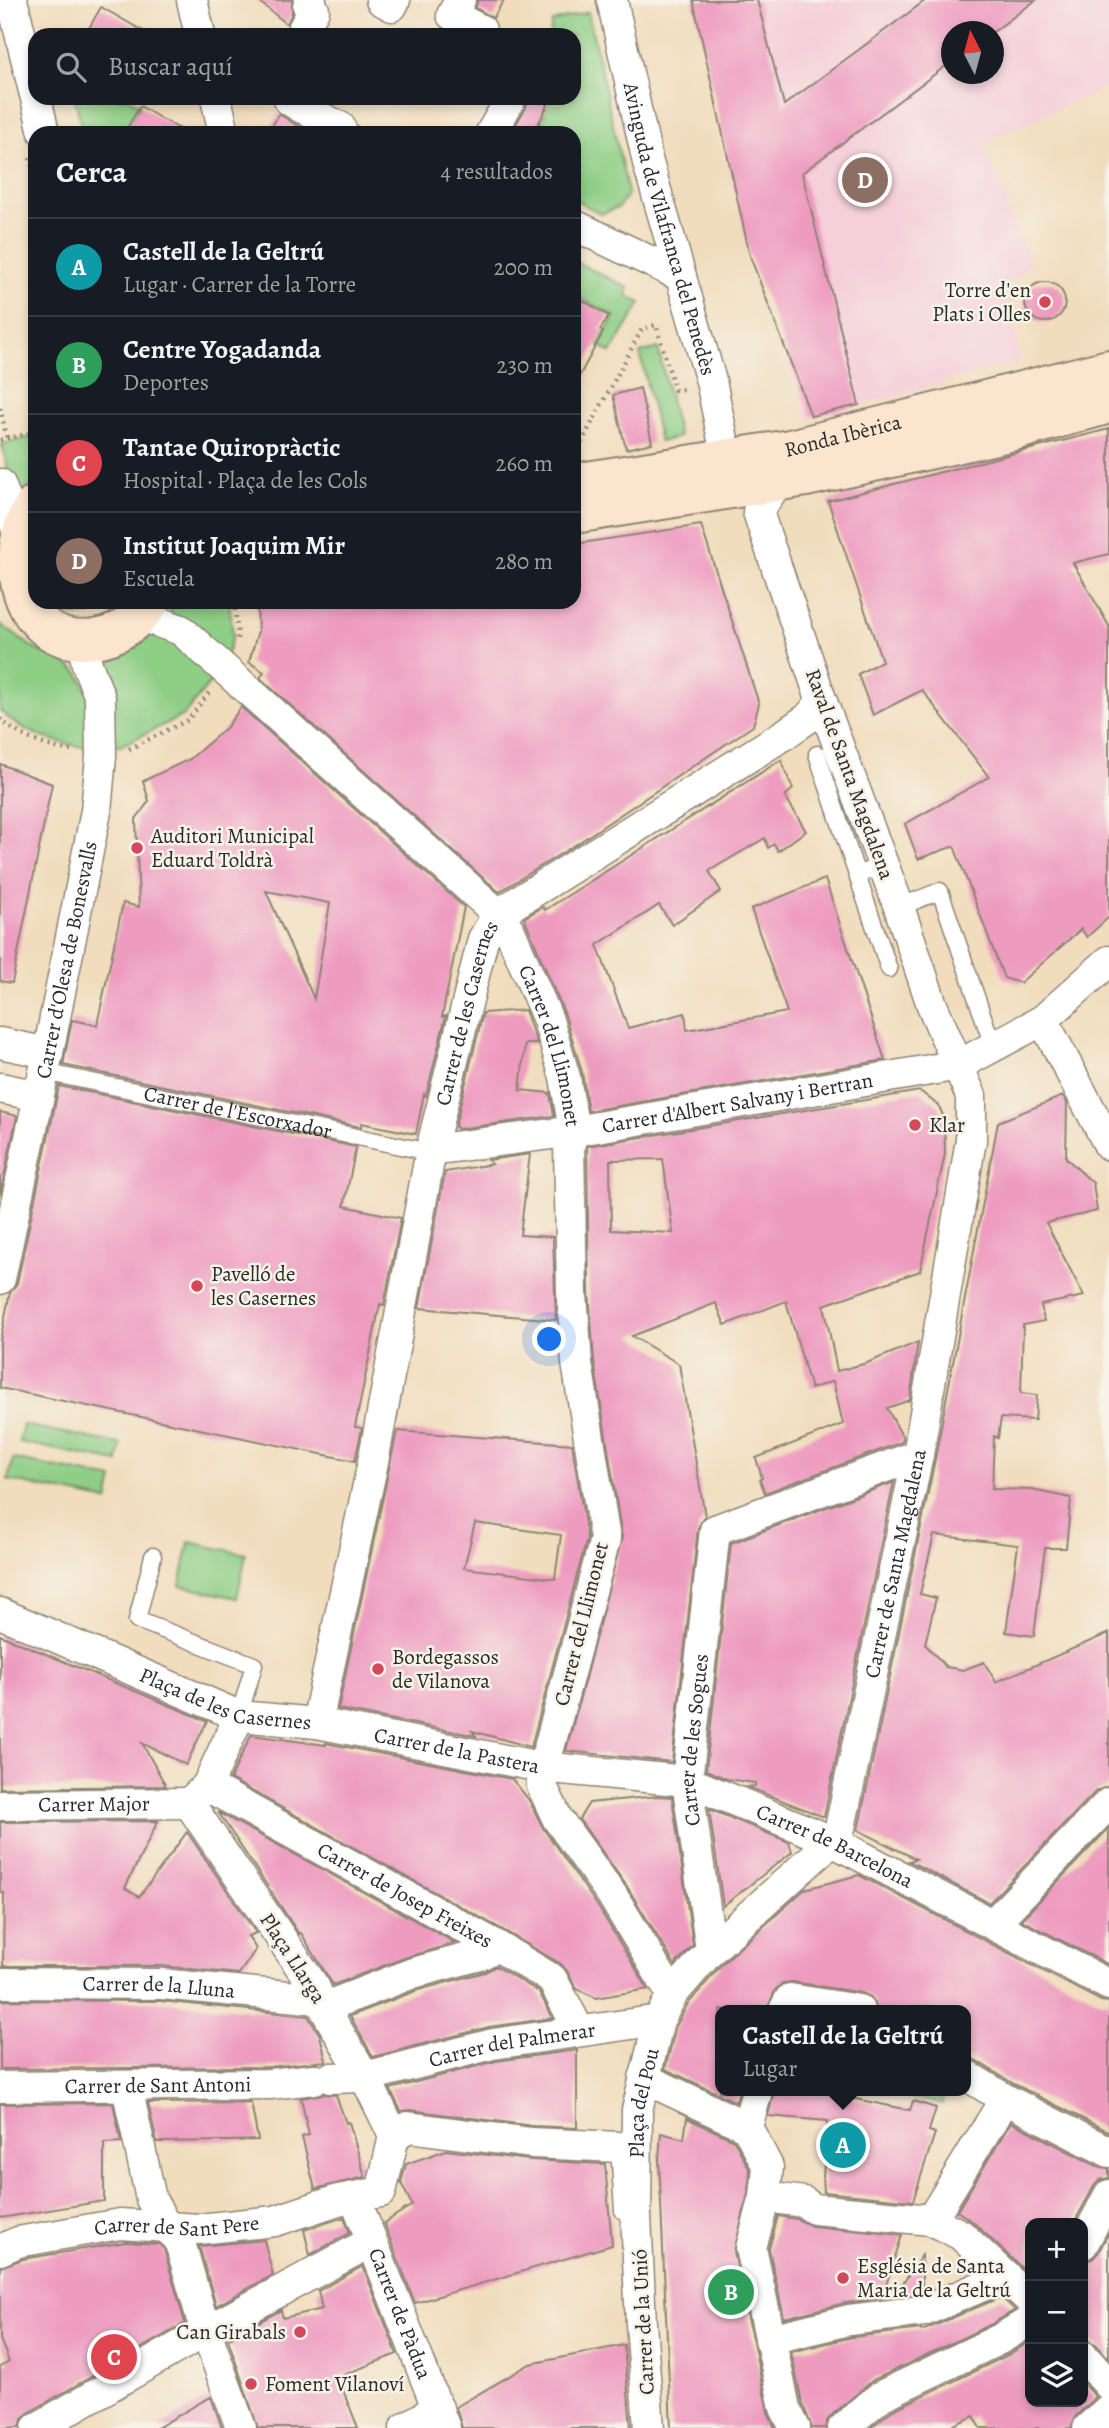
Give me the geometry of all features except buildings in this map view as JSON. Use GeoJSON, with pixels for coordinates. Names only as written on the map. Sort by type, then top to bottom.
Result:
{"type":"FeatureCollection","features":[{"type":"Feature","properties":{"kind":"street"},"geometry":{"type":"LineString","coordinates":[[12,0],[28,67]]}},
{"type":"Feature","properties":{"kind":"street"},"geometry":{"type":"LineString","coordinates":[[192,0],[198,28]]}},
{"type":"Feature","properties":{"kind":"street"},"geometry":{"type":"LineString","coordinates":[[304,28],[314,10],[308,6],[311,0]]}},
{"type":"Feature","properties":{"kind":"street"},"geometry":{"type":"LineString","coordinates":[[378,0],[392,6],[395,0]]}},
{"type":"Feature","properties":{"kind":"street"},"geometry":{"type":"LineString","coordinates":[[460,0],[452,15],[477,28]]}},
{"type":"Feature","properties":{"kind":"street","name":"Avinguda de Vilafranca del Penedès"},"geometry":{"type":"LineString","coordinates":[[612,0],[648,163],[711,382],[727,459]]}},
{"type":"Feature","properties":{"kind":"street"},"geometry":{"type":"LineString","coordinates":[[37,105],[42,126]]}},
{"type":"Feature","properties":{"kind":"street"},"geometry":{"type":"LineString","coordinates":[[218,105],[222,126]]}},
{"type":"Feature","properties":{"kind":"street"},"geometry":{"type":"LineString","coordinates":[[297,105],[338,126]]}},
{"type":"Feature","properties":{"kind":"street"},"geometry":{"type":"LineString","coordinates":[[495,126],[507,105]]}},
{"type":"Feature","properties":{"kind":"street"},"geometry":{"type":"LineString","coordinates":[[581,228],[681,276]]}},
{"type":"Feature","properties":{"kind":"street","name":"Ronda Ibèrica"},"geometry":{"type":"LineString","coordinates":[[581,483],[790,449],[1109,369]]}},
{"type":"Feature","properties":{"kind":"street","name":"Ronda Ibèrica"},"geometry":{"type":"LineString","coordinates":[[581,513],[777,483],[1014,431],[1109,404]]}},
{"type":"Feature","properties":{"kind":"street","name":"Raval de Santa Magdalena"},"geometry":{"type":"LineString","coordinates":[[777,483],[758,512],[822,702],[870,870],[899,907],[932,1005],[959,1065]]}},
{"type":"Feature","properties":{"kind":"street"},"geometry":{"type":"LineString","coordinates":[[0,484],[15,530],[7,559],[12,609],[50,633],[82,641],[105,638],[125,628],[146,609]]}},
{"type":"Feature","properties":{"kind":"street","name":"Carrer del Llimonet"},"geometry":{"type":"LineString","coordinates":[[146,609],[181,629],[498,914],[510,931],[548,1020],[565,1077],[574,1131],[569,1146],[572,1293],[578,1363],[605,1539],[550,1748],[541,1767]]}},
{"type":"Feature","properties":{"kind":"street","name":"Carrer d'Olesa de Bonesvalls"},"geometry":{"type":"LineString","coordinates":[[0,1279],[96,811],[100,698],[87,664],[82,641]]}},
{"type":"Feature","properties":{"kind":"street","name":"Carrer de les Casernes"},"geometry":{"type":"LineString","coordinates":[[374,1454],[431,1150],[483,939],[498,914],[785,734],[808,718],[822,702]]}},
{"type":"Feature","properties":{"kind":"street","name":"Carrer d'Albert Salvany i Bertran"},"geometry":{"type":"LineString","coordinates":[[431,1150],[574,1131],[959,1065],[1043,1020],[1109,961]]}},
{"type":"Feature","properties":{"kind":"street"},"geometry":{"type":"LineString","coordinates":[[1043,1020],[1109,1145]]}},
{"type":"Feature","properties":{"kind":"street","name":"Carrer de l'Escorxador"},"geometry":{"type":"LineString","coordinates":[[0,1043],[44,1074]]}},
{"type":"Feature","properties":{"kind":"street"},"geometry":{"type":"LineString","coordinates":[[971,1096],[979,1087],[993,1046]]}},
{"type":"Feature","properties":{"kind":"street","name":"Carrer de Santa Magdalena"},"geometry":{"type":"LineString","coordinates":[[666,2007],[711,1950],[832,1841],[840,1828],[918,1455],[971,1140],[971,1096],[959,1065]]}},
{"type":"Feature","properties":{"kind":"street","name":"Carrer de l'Escorxador"},"geometry":{"type":"LineString","coordinates":[[0,1088],[44,1074]]}},
{"type":"Feature","properties":{"kind":"street","name":"Plaça de les Casernes"},"geometry":{"type":"LineString","coordinates":[[0,1613],[239,1716],[317,1723],[374,1454]]}},
{"type":"Feature","properties":{"kind":"street","name":"Carrer de les Sogues"},"geometry":{"type":"LineString","coordinates":[[711,1950],[687,1781],[715,1530],[918,1455]]}},
{"type":"Feature","properties":{"kind":"street"},"geometry":{"type":"LineString","coordinates":[[198,1794],[239,1716]]}},
{"type":"Feature","properties":{"kind":"street","name":"Carrer de la Pastera"},"geometry":{"type":"LineString","coordinates":[[317,1723],[541,1767],[542,1786],[557,1818],[612,1895],[666,2007]]}},
{"type":"Feature","properties":{"kind":"street","name":"Carrer de Barcelona"},"geometry":{"type":"LineString","coordinates":[[541,1767],[687,1781],[832,1841],[1109,1985]]}},
{"type":"Feature","properties":{"kind":"street","name":"Carrer Major"},"geometry":{"type":"LineString","coordinates":[[0,1805],[198,1794]]}},
{"type":"Feature","properties":{"kind":"street","name":"Carrer de Josep Freixes"},"geometry":{"type":"LineString","coordinates":[[198,1794],[497,1946],[552,1979],[579,2030]]}},
{"type":"Feature","properties":{"kind":"street","name":"Plaça Llarga"},"geometry":{"type":"LineString","coordinates":[[198,1794],[315,1988],[365,2077],[394,2136]]}},
{"type":"Feature","properties":{"kind":"street"},"geometry":{"type":"LineString","coordinates":[[993,1923],[1109,1803]]}},
{"type":"Feature","properties":{"kind":"street"},"geometry":{"type":"LineString","coordinates":[[322,2003],[413,1973],[480,1955],[497,1946]]}},
{"type":"Feature","properties":{"kind":"street","name":"Carrer de la Lluna"},"geometry":{"type":"LineString","coordinates":[[0,1983],[161,1984],[322,2003]]}},
{"type":"Feature","properties":{"kind":"street"},"geometry":{"type":"LineString","coordinates":[[787,2005],[790,1999],[828,2005]]}},
{"type":"Feature","properties":{"kind":"street","name":"Carrer del Palmerar"},"geometry":{"type":"LineString","coordinates":[[365,2077],[493,2044],[579,2030],[666,2007]]}},
{"type":"Feature","properties":{"kind":"street","name":"Plaça del Pou"},"geometry":{"type":"LineString","coordinates":[[636,2215],[637,2110],[666,2007]]}},
{"type":"Feature","properties":{"kind":"street","name":"Carrer de Sant Antoni"},"geometry":{"type":"LineString","coordinates":[[0,2087],[270,2084],[365,2077]]}},
{"type":"Feature","properties":{"kind":"street"},"geometry":{"type":"LineString","coordinates":[[644,2078],[750,2134],[768,2167],[765,2197],[751,2248],[785,2408],[795,2428]]}},
{"type":"Feature","properties":{"kind":"street"},"geometry":{"type":"LineString","coordinates":[[971,2079],[1109,2152]]}},
{"type":"Feature","properties":{"kind":"street"},"geometry":{"type":"LineString","coordinates":[[127,2087],[151,2199],[167,2228],[179,2239],[241,2428]]}},
{"type":"Feature","properties":{"kind":"street"},"geometry":{"type":"LineString","coordinates":[[750,2134],[757,2096]]}},
{"type":"Feature","properties":{"kind":"street"},"geometry":{"type":"LineString","coordinates":[[931,2220],[1006,2099]]}},
{"type":"Feature","properties":{"kind":"street"},"geometry":{"type":"LineString","coordinates":[[355,2198],[381,2192],[394,2136],[408,2127],[531,2143],[619,2147]]}},
{"type":"Feature","properties":{"kind":"street"},"geometry":{"type":"LineString","coordinates":[[1088,2235],[1109,2195]]}},
{"type":"Feature","properties":{"kind":"street"},"geometry":{"type":"LineString","coordinates":[[765,2197],[804,2202],[814,2209],[931,2220],[961,2235],[1025,2295]]}},
{"type":"Feature","properties":{"kind":"street","name":"Carrer de Sant Pere"},"geometry":{"type":"LineString","coordinates":[[0,2250],[18,2242],[120,2224],[198,2230],[275,2221],[338,2200],[355,2198]]}},
{"type":"Feature","properties":{"kind":"street","name":"Carrer de Pàdua"},"geometry":{"type":"LineString","coordinates":[[355,2198],[442,2418]]}},
{"type":"Feature","properties":{"kind":"street","name":"Carrer de la Unió"},"geometry":{"type":"LineString","coordinates":[[636,2215],[649,2428]]}},
{"type":"Feature","properties":{"kind":"street"},"geometry":{"type":"LineString","coordinates":[[37,2428],[209,2327],[371,2242]]}},
{"type":"Feature","properties":{"kind":"street"},"geometry":{"type":"LineString","coordinates":[[770,2339],[849,2319],[924,2311],[1006,2276]]}},
{"type":"Feature","properties":{"kind":"street"},"geometry":{"type":"LineString","coordinates":[[843,2428],[881,2396],[1000,2339],[1025,2324]]}},
{"type":"Feature","properties":{"kind":"street"},"geometry":{"type":"LineString","coordinates":[[1088,2362],[1109,2385]]}},
{"type":"Feature","properties":{"kind":"street"},"geometry":{"type":"LineString","coordinates":[[1088,2428],[1109,2409]]}},
{"type":"Feature","properties":{"kind":"street"},"geometry":{"type":"LineString","coordinates":[[405,2428],[442,2418]]}},
{"type":"Feature","properties":{"kind":"lane"},"geometry":{"type":"LineString","coordinates":[[817,754],[870,870],[888,969]]}},
{"type":"Feature","properties":{"kind":"lane"},"geometry":{"type":"LineString","coordinates":[[899,907],[940,891],[993,1046]]}},
{"type":"Feature","properties":{"kind":"lane","name":"Carrer de l'Escorxador"},"geometry":{"type":"LineString","coordinates":[[44,1074],[420,1150],[431,1150]]}},
{"type":"Feature","properties":{"kind":"lane"},"geometry":{"type":"LineString","coordinates":[[153,1556],[137,1620],[254,1665],[239,1716]]}},
{"type":"Feature","properties":{"kind":"lane"},"geometry":{"type":"LineString","coordinates":[[619,2147],[626,2262]]}},
{"type":"Feature","properties":{"kind":"path"},"geometry":{"type":"LineString","coordinates":[[581,443],[642,329],[656,325],[675,390],[694,388]]}},
{"type":"Feature","properties":{"kind":"path"},"geometry":{"type":"LineString","coordinates":[[0,408],[7,438]]}},
{"type":"Feature","properties":{"kind":"path"},"geometry":{"type":"LineString","coordinates":[[0,440],[28,434]]}},
{"type":"Feature","properties":{"kind":"path"},"geometry":{"type":"LineString","coordinates":[[235,609],[238,636],[235,647]]}},
{"type":"Feature","properties":{"kind":"path"},"geometry":{"type":"LineString","coordinates":[[122,752],[188,719],[213,688]]}},
{"type":"Feature","properties":{"kind":"path"},"geometry":{"type":"LineString","coordinates":[[0,719],[12,730],[49,747],[81,753]]}},
{"type":"Feature","properties":{"kind":"shaded area"},"geometry":{"type":"Polygon","coordinates":[[[693,0],[1109,0],[1109,86],[997,136],[984,145],[1031,264],[1008,286],[1020,361],[809,420],[750,256],[693,0]]]}},
{"type":"Feature","properties":{"kind":"green space"},"geometry":{"type":"Polygon","coordinates":[[[588,12],[628,193],[619,207],[601,214],[581,203],[581,126],[537,126],[545,115],[543,113],[547,105],[581,105],[581,28],[551,28],[552,22],[588,12]]]}},
{"type":"Feature","properties":{"kind":"green space"},"geometry":{"type":"Polygon","coordinates":[[[77,105],[140,105],[130,126],[81,126],[77,105]]]}},
{"type":"Feature","properties":{"kind":"green space"},"geometry":{"type":"Polygon","coordinates":[[[581,264],[629,288],[627,296],[641,303],[611,353],[599,345],[614,316],[581,299],[581,264]]]}},
{"type":"Feature","properties":{"kind":"green space"},"geometry":{"type":"Polygon","coordinates":[[[658,348],[679,437],[660,442],[640,353],[658,348]]]}},
{"type":"Feature","properties":{"kind":"green space"},"geometry":{"type":"Polygon","coordinates":[[[28,438],[28,488],[18,495],[13,492],[2,444],[28,438]]]}},
{"type":"Feature","properties":{"kind":"green space"},"geometry":{"type":"Polygon","coordinates":[[[58,609],[104,609],[82,615],[58,609]]]}},
{"type":"Feature","properties":{"kind":"green space"},"geometry":{"type":"Polygon","coordinates":[[[170,609],[230,609],[233,635],[226,657],[172,616],[170,609]]]}},
{"type":"Feature","properties":{"kind":"green space"},"geometry":{"type":"Polygon","coordinates":[[[0,624],[35,649],[60,659],[78,672],[92,699],[93,749],[32,733],[0,711],[0,624]]]}},
{"type":"Feature","properties":{"kind":"green space"},"geometry":{"type":"Polygon","coordinates":[[[153,634],[172,634],[217,674],[184,715],[120,746],[109,747],[101,659],[124,652],[153,634]]]}},
{"type":"Feature","properties":{"kind":"green space"},"geometry":{"type":"Polygon","coordinates":[[[23,1425],[121,1444],[118,1462],[19,1442],[23,1425]]]}},
{"type":"Feature","properties":{"kind":"green space"},"geometry":{"type":"Polygon","coordinates":[[[13,1459],[113,1479],[108,1501],[8,1480],[13,1459]]]}},
{"type":"Feature","properties":{"kind":"green space"},"geometry":{"type":"Polygon","coordinates":[[[189,1542],[246,1554],[237,1598],[180,1586],[189,1542]]]}},
{"type":"Feature","properties":{"kind":"green space"},"geometry":{"type":"Polygon","coordinates":[[[904,2096],[944,2096],[943,2104],[904,2096]]]}},
{"type":"Feature","properties":{"kind":"place","name":"Institut Joaquim Mir"},"geometry":{"type":"Point","coordinates":[865,180]}},
{"type":"Feature","properties":{"kind":"place","name":"Torre d'en Plats i Olles"},"geometry":{"type":"Point","coordinates":[1045,302]}},
{"type":"Feature","properties":{"kind":"place","name":"Auditori Municipal Eduard Toldrà"},"geometry":{"type":"Point","coordinates":[137,848]}},
{"type":"Feature","properties":{"kind":"place","name":"Klar"},"geometry":{"type":"Point","coordinates":[915,1125]}},
{"type":"Feature","properties":{"kind":"place","name":"Pavelló de les Casernes"},"geometry":{"type":"Point","coordinates":[197,1286]}},
{"type":"Feature","properties":{"kind":"place","name":"Bordegassos de Vilanova"},"geometry":{"type":"Point","coordinates":[378,1669]}},
{"type":"Feature","properties":{"kind":"place","name":"Castell de la Geltrú"},"geometry":{"type":"Point","coordinates":[843,2145]}},
{"type":"Feature","properties":{"kind":"place","name":"Església de Santa Maria de la Geltrú"},"geometry":{"type":"Point","coordinates":[843,2278]}},
{"type":"Feature","properties":{"kind":"place","name":"Centre Yogadanda"},"geometry":{"type":"Point","coordinates":[731,2292]}},
{"type":"Feature","properties":{"kind":"place","name":"Can Girabals"},"geometry":{"type":"Point","coordinates":[300,2332]}},
{"type":"Feature","properties":{"kind":"place","name":"Tantae Quiropràctic"},"geometry":{"type":"Point","coordinates":[114,2357]}},
{"type":"Feature","properties":{"kind":"place","name":"Foment Vilanoví"},"geometry":{"type":"Point","coordinates":[251,2384]}}]}
